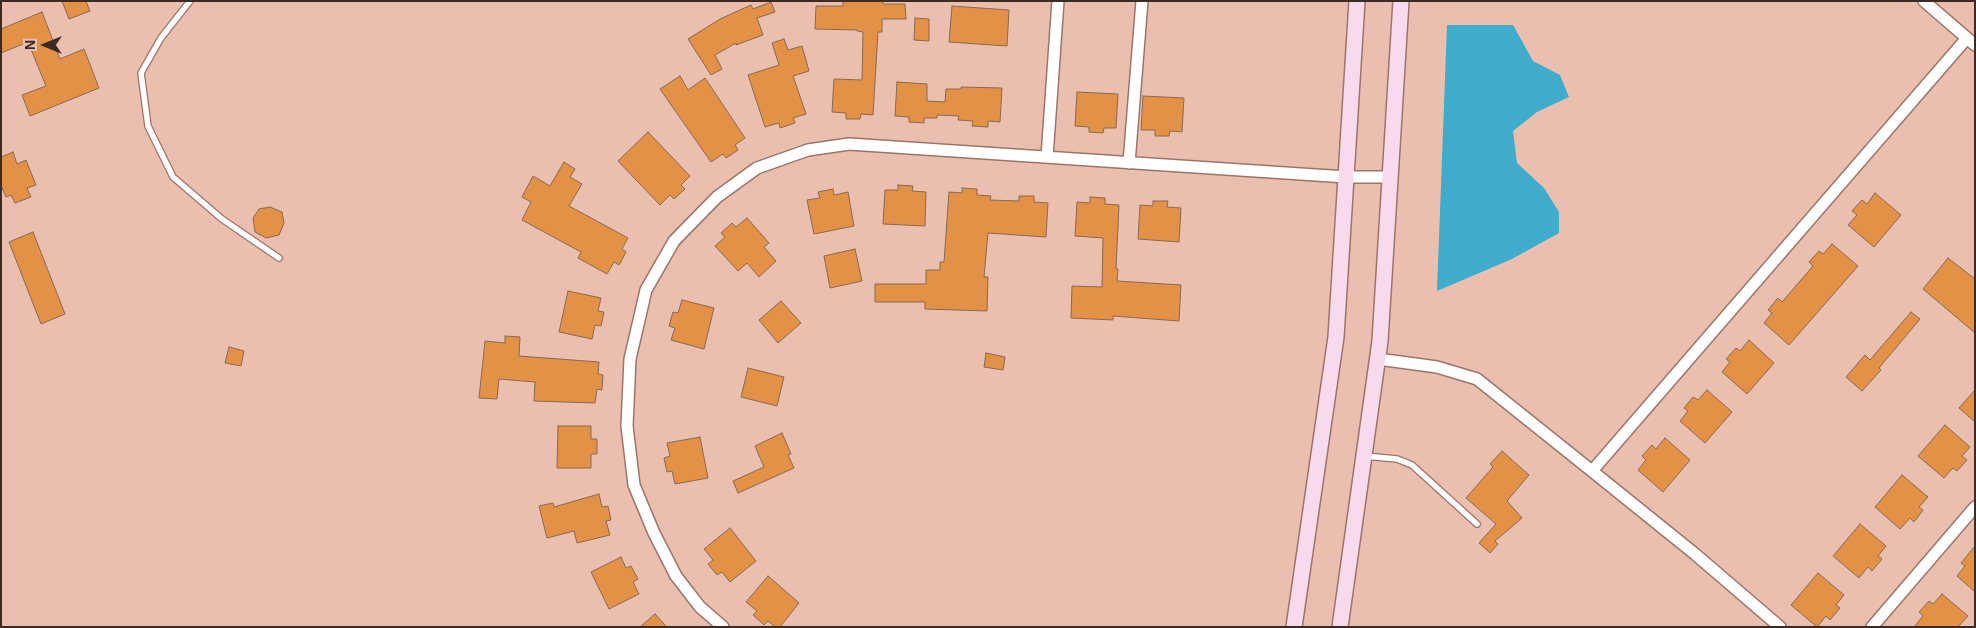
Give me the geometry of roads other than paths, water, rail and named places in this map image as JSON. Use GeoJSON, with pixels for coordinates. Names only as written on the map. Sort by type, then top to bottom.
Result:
{"type":"FeatureCollection","features":[{"type":"Feature","properties":{"kind":"street"},"geometry":{"type":"LineString","coordinates":[[1046,157],[1058,1]]}},
{"type":"Feature","properties":{"kind":"street"},"geometry":{"type":"LineString","coordinates":[[1129,163],[1142,1]]}},
{"type":"Feature","properties":{"kind":"street"},"geometry":{"type":"LineString","coordinates":[[1294,627],[1336,336],[1356,1]]}},
{"type":"Feature","properties":{"kind":"street"},"geometry":{"type":"LineString","coordinates":[[1340,627],[1378,359],[1401,1]]}},
{"type":"Feature","properties":{"kind":"street"},"geometry":{"type":"LineString","coordinates":[[1592,471],[1971,42],[1924,1]]}},
{"type":"Feature","properties":{"kind":"street"},"geometry":{"type":"LineString","coordinates":[[723,627],[700,607],[676,576],[654,533],[634,485],[627,426],[630,359],[646,290],[674,241],[717,197],[757,168],[808,150],[849,144],[1346,177],[1390,177]]}},
{"type":"Feature","properties":{"kind":"street"},"geometry":{"type":"LineString","coordinates":[[1378,359],[1437,367],[1477,379],[1695,554],[1780,627]]}},
{"type":"Feature","properties":{"kind":"street"},"geometry":{"type":"LineString","coordinates":[[1872,627],[1975,507]]}},
{"type":"Feature","properties":{"kind":"lane"},"geometry":{"type":"LineString","coordinates":[[190,1],[162,38],[141,73],[148,126],[173,178],[222,218],[279,258]]}},
{"type":"Feature","properties":{"kind":"lane"},"geometry":{"type":"LineString","coordinates":[[1364,456],[1397,459],[1412,465],[1477,524]]}},
{"type":"Feature","properties":{"kind":"water"},"geometry":{"type":"Polygon","coordinates":[[[1447,25],[1513,25],[1533,61],[1560,75],[1569,97],[1537,112],[1513,131],[1517,163],[1544,188],[1559,212],[1559,233],[1512,259],[1437,291],[1447,25]]]}}]}
